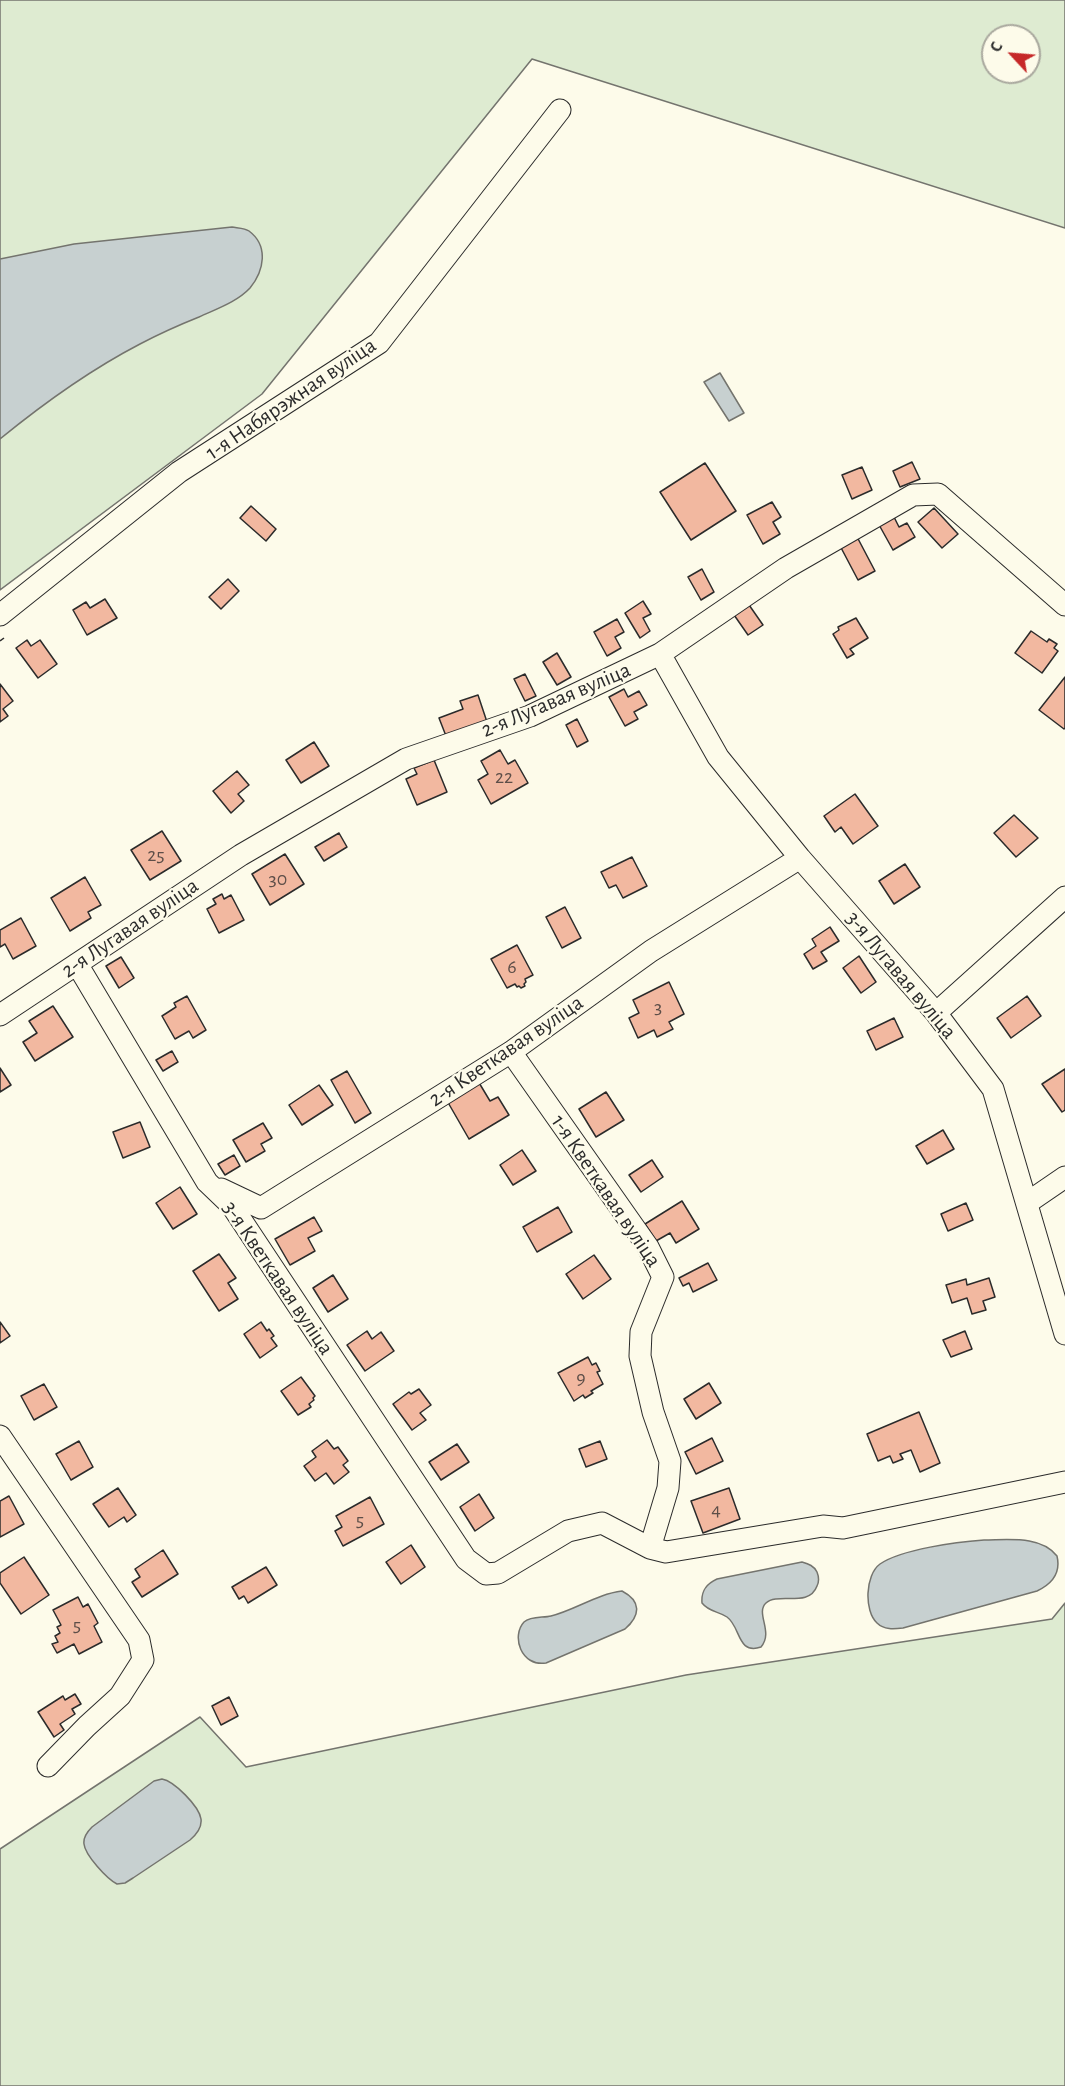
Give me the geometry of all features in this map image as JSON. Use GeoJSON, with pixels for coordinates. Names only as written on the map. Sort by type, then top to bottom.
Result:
{"type":"FeatureCollection","features":[{"type":"Feature","properties":{"kind":"street","name":"1-я Набярэжная вуліца"},"geometry":{"type":"LineString","coordinates":[[0,615],[179,472],[379,343],[560,110]]}},
{"type":"Feature","properties":{"kind":"street","name":"2-я Лугавая вуліца"},"geometry":{"type":"LineString","coordinates":[[0,1015],[241,855],[406,759],[531,716],[660,654],[786,568],[913,495],[938,494],[1065,604]]}},
{"type":"Feature","properties":{"kind":"street","name":"3-я Лугавая вуліца"},"geometry":{"type":"LineString","coordinates":[[660,654],[718,757],[800,858],[936,1013],[993,1089],[1065,1334]]}},
{"type":"Feature","properties":{"kind":"street","name":"2-я Кветкавая вуліца"},"geometry":{"type":"LineString","coordinates":[[207,1182],[261,1208],[511,1052],[651,951],[800,858]]}},
{"type":"Feature","properties":{"kind":"street"},"geometry":{"type":"LineString","coordinates":[[936,1013],[1065,897]]}},
{"type":"Feature","properties":{"kind":"street","name":"3-я Кветкавая вуліца"},"geometry":{"type":"LineString","coordinates":[[77,964],[207,1182],[232,1206],[466,1559],[486,1574],[498,1573],[568,1531],[602,1523],[650,1548]]}},
{"type":"Feature","properties":{"kind":"street","name":"1-я Кветкавая вуліца"},"geometry":{"type":"LineString","coordinates":[[511,1052],[648,1247],[663,1277],[641,1332],[640,1356],[653,1412],[669,1461],[668,1488],[650,1548]]}},
{"type":"Feature","properties":{"kind":"street"},"geometry":{"type":"LineString","coordinates":[[1027,1203],[1065,1177]]}},
{"type":"Feature","properties":{"kind":"street"},"geometry":{"type":"LineString","coordinates":[[0,1437],[139,1640],[143,1660],[120,1696],[48,1766]]}},
{"type":"Feature","properties":{"kind":"street"},"geometry":{"type":"LineString","coordinates":[[650,1548],[666,1552],[823,1526],[843,1528],[1055,1484]]}},
{"type":"Feature","properties":{"kind":"green space"},"geometry":{"type":"Polygon","coordinates":[[[0,0],[1065,0],[1065,228],[532,59],[262,394],[0,590],[0,0]]]}},
{"type":"Feature","properties":{"kind":"green space"},"geometry":{"type":"Polygon","coordinates":[[[1065,1603],[1065,2086],[0,2086],[0,1849],[200,1717],[246,1767],[686,1675],[1052,1619],[1065,1603]]]}},
{"type":"Feature","properties":{"kind":"shaded area"},"geometry":{"type":"Polygon","coordinates":[[[232,227],[249,231],[260,244],[262,251],[259,274],[245,293],[226,305],[121,354],[50,400],[0,439],[0,259],[74,244],[232,227]]]}},
{"type":"Feature","properties":{"kind":"shaded area"},"geometry":{"type":"Polygon","coordinates":[[[720,373],[744,413],[729,421],[704,382],[720,373]]]}},
{"type":"Feature","properties":{"kind":"shaded area"},"geometry":{"type":"Polygon","coordinates":[[[984,1540],[1023,1540],[1042,1545],[1057,1556],[1056,1573],[1047,1585],[1037,1591],[903,1628],[886,1628],[877,1623],[870,1610],[868,1593],[871,1576],[880,1564],[915,1550],[984,1540]]]}},
{"type":"Feature","properties":{"kind":"shaded area"},"geometry":{"type":"Polygon","coordinates":[[[802,1562],[811,1565],[816,1570],[817,1586],[813,1593],[801,1598],[771,1600],[766,1603],[762,1612],[766,1635],[761,1647],[753,1648],[743,1644],[727,1617],[702,1603],[705,1588],[717,1579],[802,1562]]]}},
{"type":"Feature","properties":{"kind":"shaded area"},"geometry":{"type":"Polygon","coordinates":[[[622,1591],[633,1599],[637,1609],[634,1619],[625,1629],[546,1663],[530,1660],[521,1649],[518,1635],[520,1628],[527,1620],[551,1616],[604,1595],[622,1591]]]}},
{"type":"Feature","properties":{"kind":"shaded area"},"geometry":{"type":"Polygon","coordinates":[[[162,1779],[173,1784],[191,1801],[201,1819],[200,1828],[190,1840],[125,1883],[117,1884],[92,1860],[85,1849],[85,1837],[92,1827],[154,1781],[162,1779]]]}},
{"type":"Feature","properties":{"kind":"building"},"geometry":{"type":"Polygon","coordinates":[[[912,462],[920,479],[900,487],[893,471],[912,462]]]}},
{"type":"Feature","properties":{"kind":"building"},"geometry":{"type":"Polygon","coordinates":[[[705,463],[736,511],[691,540],[660,492],[705,463]]]}},
{"type":"Feature","properties":{"kind":"building"},"geometry":{"type":"Polygon","coordinates":[[[862,467],[872,490],[852,499],[842,475],[862,467]]]}},
{"type":"Feature","properties":{"kind":"building"},"geometry":{"type":"Polygon","coordinates":[[[772,502],[781,517],[773,522],[780,534],[763,544],[747,515],[772,502]]]}},
{"type":"Feature","properties":{"kind":"building"},"geometry":{"type":"Polygon","coordinates":[[[251,506],[276,529],[266,541],[240,518],[251,506]]]}},
{"type":"Feature","properties":{"kind":"building"},"geometry":{"type":"Polygon","coordinates":[[[934,508],[958,534],[942,548],[918,522],[934,508]]]}},
{"type":"Feature","properties":{"kind":"building"},"geometry":{"type":"Polygon","coordinates":[[[893,515],[899,527],[907,523],[915,537],[893,550],[878,523],[893,515]]]}},
{"type":"Feature","properties":{"kind":"building"},"geometry":{"type":"Polygon","coordinates":[[[855,533],[875,571],[858,580],[838,542],[855,533]]]}},
{"type":"Feature","properties":{"kind":"building"},"geometry":{"type":"Polygon","coordinates":[[[702,569],[714,592],[701,600],[688,577],[702,569]]]}},
{"type":"Feature","properties":{"kind":"building"},"geometry":{"type":"Polygon","coordinates":[[[228,579],[239,591],[221,609],[209,597],[228,579]]]}},
{"type":"Feature","properties":{"kind":"building"},"geometry":{"type":"Polygon","coordinates":[[[105,599],[117,618],[87,635],[73,610],[86,602],[90,608],[105,599]]]}},
{"type":"Feature","properties":{"kind":"building"},"geometry":{"type":"Polygon","coordinates":[[[643,601],[651,614],[643,618],[650,631],[640,638],[625,613],[643,601]]]}},
{"type":"Feature","properties":{"kind":"building"},"geometry":{"type":"Polygon","coordinates":[[[747,602],[763,625],[748,635],[732,612],[747,602]]]}},
{"type":"Feature","properties":{"kind":"building"},"geometry":{"type":"Polygon","coordinates":[[[856,618],[868,638],[850,649],[854,654],[847,658],[833,634],[839,630],[838,627],[856,618]]]}},
{"type":"Feature","properties":{"kind":"building"},"geometry":{"type":"Polygon","coordinates":[[[617,619],[624,632],[615,637],[621,648],[607,656],[594,632],[617,619]]]}},
{"type":"Feature","properties":{"kind":"building"},"geometry":{"type":"Polygon","coordinates":[[[1031,631],[1047,642],[1049,639],[1057,644],[1054,648],[1058,651],[1042,673],[1015,653],[1031,631]]]}},
{"type":"Feature","properties":{"kind":"building"},"geometry":{"type":"Polygon","coordinates":[[[27,640],[31,646],[40,640],[57,664],[38,678],[16,648],[27,640]]]}},
{"type":"Feature","properties":{"kind":"building"},"geometry":{"type":"Polygon","coordinates":[[[557,653],[571,677],[557,685],[543,662],[557,653]]]}},
{"type":"Feature","properties":{"kind":"building"},"geometry":{"type":"Polygon","coordinates":[[[525,674],[536,696],[525,701],[514,679],[525,674]]]}},
{"type":"Feature","properties":{"kind":"building"},"geometry":{"type":"Polygon","coordinates":[[[1065,677],[1065,728],[1064,729],[1039,710],[1065,677]]]}},
{"type":"Feature","properties":{"kind":"building"},"geometry":{"type":"Polygon","coordinates":[[[0,684],[13,701],[3,709],[8,716],[0,722],[0,684]]]}},
{"type":"Feature","properties":{"kind":"building"},"geometry":{"type":"Polygon","coordinates":[[[624,689],[628,697],[639,691],[647,705],[634,712],[638,719],[625,726],[609,697],[624,689]]]}},
{"type":"Feature","properties":{"kind":"building"},"geometry":{"type":"Polygon","coordinates":[[[478,695],[487,722],[446,736],[439,718],[463,709],[460,701],[478,695]]]}},
{"type":"Feature","properties":{"kind":"building"},"geometry":{"type":"Polygon","coordinates":[[[577,719],[588,741],[577,747],[566,725],[577,719]]]}},
{"type":"Feature","properties":{"kind":"building"},"geometry":{"type":"Polygon","coordinates":[[[314,742],[329,766],[301,783],[286,760],[314,742]]]}},
{"type":"Feature","properties":{"kind":"building"},"geometry":{"type":"Polygon","coordinates":[[[500,750],[508,764],[515,760],[528,783],[491,804],[478,780],[488,774],[481,761],[500,750]]]}},
{"type":"Feature","properties":{"kind":"building"},"geometry":{"type":"Polygon","coordinates":[[[434,760],[447,792],[417,805],[406,779],[417,774],[414,768],[434,760]]]}},
{"type":"Feature","properties":{"kind":"building"},"geometry":{"type":"Polygon","coordinates":[[[237,771],[249,785],[238,794],[244,801],[231,813],[213,791],[237,771]]]}},
{"type":"Feature","properties":{"kind":"building"},"geometry":{"type":"Polygon","coordinates":[[[855,794],[878,826],[853,844],[841,827],[835,832],[824,816],[855,794]]]}},
{"type":"Feature","properties":{"kind":"building"},"geometry":{"type":"Polygon","coordinates":[[[1014,815],[1038,838],[1016,857],[994,833],[1014,815]]]}},
{"type":"Feature","properties":{"kind":"building"},"geometry":{"type":"Polygon","coordinates":[[[162,831],[181,861],[150,880],[131,850],[162,831]]]}},
{"type":"Feature","properties":{"kind":"building"},"geometry":{"type":"Polygon","coordinates":[[[339,833],[347,847],[324,861],[315,847],[339,833]]]}},
{"type":"Feature","properties":{"kind":"building"},"geometry":{"type":"Polygon","coordinates":[[[285,854],[304,884],[270,905],[252,874],[285,854]]]}},
{"type":"Feature","properties":{"kind":"building"},"geometry":{"type":"Polygon","coordinates":[[[632,857],[647,886],[623,898],[616,885],[609,888],[601,872],[632,857]]]}},
{"type":"Feature","properties":{"kind":"building"},"geometry":{"type":"Polygon","coordinates":[[[905,864],[920,887],[894,904],[879,881],[905,864]]]}},
{"type":"Feature","properties":{"kind":"building"},"geometry":{"type":"Polygon","coordinates":[[[85,877],[101,905],[88,912],[91,918],[70,931],[51,898],[85,877]]]}},
{"type":"Feature","properties":{"kind":"building"},"geometry":{"type":"Polygon","coordinates":[[[222,894],[224,899],[231,895],[244,920],[219,933],[207,909],[216,904],[213,899],[222,894]]]}},
{"type":"Feature","properties":{"kind":"building"},"geometry":{"type":"Polygon","coordinates":[[[565,907],[581,938],[562,948],[546,917],[565,907]]]}},
{"type":"Feature","properties":{"kind":"building"},"geometry":{"type":"Polygon","coordinates":[[[21,918],[36,946],[13,959],[5,944],[0,947],[0,930],[21,918]]]}},
{"type":"Feature","properties":{"kind":"building"},"geometry":{"type":"Polygon","coordinates":[[[830,927],[839,941],[821,952],[827,961],[813,969],[804,954],[816,946],[812,939],[830,927]]]}},
{"type":"Feature","properties":{"kind":"building"},"geometry":{"type":"Polygon","coordinates":[[[517,945],[533,975],[525,979],[525,986],[521,988],[515,984],[507,988],[491,959],[517,945]]]}},
{"type":"Feature","properties":{"kind":"building"},"geometry":{"type":"Polygon","coordinates":[[[859,956],[876,982],[861,993],[843,968],[859,956]]]}},
{"type":"Feature","properties":{"kind":"building"},"geometry":{"type":"Polygon","coordinates":[[[121,957],[134,978],[119,988],[106,966],[121,957]]]}},
{"type":"Feature","properties":{"kind":"building"},"geometry":{"type":"Polygon","coordinates":[[[669,982],[684,1014],[669,1022],[673,1029],[657,1037],[654,1030],[638,1038],[629,1018],[639,1013],[633,1000],[669,982]]]}},
{"type":"Feature","properties":{"kind":"building"},"geometry":{"type":"Polygon","coordinates":[[[187,996],[206,1030],[193,1038],[189,1031],[175,1039],[162,1016],[176,1007],[174,1003],[187,996]]]}},
{"type":"Feature","properties":{"kind":"building"},"geometry":{"type":"Polygon","coordinates":[[[1027,996],[1041,1016],[1011,1038],[997,1018],[1027,996]]]}},
{"type":"Feature","properties":{"kind":"building"},"geometry":{"type":"Polygon","coordinates":[[[53,1006],[73,1037],[35,1061],[23,1042],[37,1033],[29,1021],[53,1006]]]}},
{"type":"Feature","properties":{"kind":"building"},"geometry":{"type":"Polygon","coordinates":[[[894,1018],[903,1037],[876,1050],[867,1031],[894,1018]]]}},
{"type":"Feature","properties":{"kind":"building"},"geometry":{"type":"Polygon","coordinates":[[[172,1051],[178,1062],[163,1071],[156,1060],[172,1051]]]}},
{"type":"Feature","properties":{"kind":"building"},"geometry":{"type":"Polygon","coordinates":[[[0,1068],[11,1085],[0,1092],[0,1068]]]}},
{"type":"Feature","properties":{"kind":"building"},"geometry":{"type":"Polygon","coordinates":[[[1065,1069],[1065,1110],[1062,1112],[1042,1084],[1065,1069]]]}},
{"type":"Feature","properties":{"kind":"building"},"geometry":{"type":"Polygon","coordinates":[[[347,1071],[371,1113],[355,1123],[331,1080],[347,1071]]]}},
{"type":"Feature","properties":{"kind":"building"},"geometry":{"type":"Polygon","coordinates":[[[478,1081],[490,1101],[498,1097],[509,1115],[469,1139],[446,1099],[478,1081]]]}},
{"type":"Feature","properties":{"kind":"building"},"geometry":{"type":"Polygon","coordinates":[[[319,1085],[333,1105],[302,1125],[289,1105],[319,1085]]]}},
{"type":"Feature","properties":{"kind":"building"},"geometry":{"type":"Polygon","coordinates":[[[606,1092],[624,1120],[596,1137],[579,1109],[606,1092]]]}},
{"type":"Feature","properties":{"kind":"building"},"geometry":{"type":"Polygon","coordinates":[[[140,1122],[150,1147],[123,1158],[113,1132],[140,1122]]]}},
{"type":"Feature","properties":{"kind":"building"},"geometry":{"type":"Polygon","coordinates":[[[263,1123],[272,1138],[261,1144],[265,1151],[246,1162],[233,1140],[263,1123]]]}},
{"type":"Feature","properties":{"kind":"building"},"geometry":{"type":"Polygon","coordinates":[[[943,1130],[954,1149],[927,1164],[916,1146],[943,1130]]]}},
{"type":"Feature","properties":{"kind":"building"},"geometry":{"type":"Polygon","coordinates":[[[522,1150],[536,1171],[513,1185],[500,1165],[522,1150]]]}},
{"type":"Feature","properties":{"kind":"building"},"geometry":{"type":"Polygon","coordinates":[[[234,1155],[240,1166],[225,1175],[218,1164],[234,1155]]]}},
{"type":"Feature","properties":{"kind":"building"},"geometry":{"type":"Polygon","coordinates":[[[652,1160],[663,1177],[641,1192],[629,1175],[652,1160]]]}},
{"type":"Feature","properties":{"kind":"building"},"geometry":{"type":"Polygon","coordinates":[[[180,1187],[197,1214],[173,1229],[156,1203],[180,1187]]]}},
{"type":"Feature","properties":{"kind":"building"},"geometry":{"type":"Polygon","coordinates":[[[682,1201],[699,1229],[676,1243],[670,1233],[656,1241],[645,1224],[682,1201]]]}},
{"type":"Feature","properties":{"kind":"building"},"geometry":{"type":"Polygon","coordinates":[[[966,1203],[973,1220],[948,1231],[941,1214],[966,1203]]]}},
{"type":"Feature","properties":{"kind":"building"},"geometry":{"type":"Polygon","coordinates":[[[558,1207],[572,1232],[537,1252],[523,1227],[558,1207]]]}},
{"type":"Feature","properties":{"kind":"building"},"geometry":{"type":"Polygon","coordinates":[[[314,1217],[322,1231],[308,1238],[315,1251],[290,1265],[275,1239],[314,1217]]]}},
{"type":"Feature","properties":{"kind":"building"},"geometry":{"type":"Polygon","coordinates":[[[219,1254],[236,1278],[228,1283],[238,1299],[219,1311],[193,1271],[219,1254]]]}},
{"type":"Feature","properties":{"kind":"building"},"geometry":{"type":"Polygon","coordinates":[[[594,1255],[611,1279],[583,1299],[566,1274],[594,1255]]]}},
{"type":"Feature","properties":{"kind":"building"},"geometry":{"type":"Polygon","coordinates":[[[708,1263],[717,1280],[693,1292],[689,1283],[683,1286],[679,1278],[708,1263]]]}},
{"type":"Feature","properties":{"kind":"building"},"geometry":{"type":"Polygon","coordinates":[[[333,1275],[348,1299],[328,1312],[313,1288],[333,1275]]]}},
{"type":"Feature","properties":{"kind":"building"},"geometry":{"type":"Polygon","coordinates":[[[989,1278],[995,1297],[983,1301],[986,1310],[972,1314],[967,1298],[952,1303],[946,1285],[966,1279],[967,1285],[989,1278]]]}},
{"type":"Feature","properties":{"kind":"building"},"geometry":{"type":"Polygon","coordinates":[[[0,1322],[10,1336],[0,1343],[0,1322]]]}},
{"type":"Feature","properties":{"kind":"building"},"geometry":{"type":"Polygon","coordinates":[[[261,1322],[274,1336],[271,1338],[277,1346],[260,1358],[244,1334],[261,1322]]]}},
{"type":"Feature","properties":{"kind":"building"},"geometry":{"type":"Polygon","coordinates":[[[367,1331],[372,1339],[381,1332],[394,1351],[365,1371],[347,1345],[367,1331]]]}},
{"type":"Feature","properties":{"kind":"building"},"geometry":{"type":"Polygon","coordinates":[[[965,1331],[972,1349],[951,1357],[943,1340],[965,1331]]]}},
{"type":"Feature","properties":{"kind":"building"},"geometry":{"type":"Polygon","coordinates":[[[588,1357],[592,1365],[596,1363],[600,1371],[597,1372],[603,1384],[591,1391],[593,1393],[585,1398],[583,1395],[574,1401],[558,1373],[588,1357]]]}},
{"type":"Feature","properties":{"kind":"building"},"geometry":{"type":"Polygon","coordinates":[[[301,1377],[315,1396],[309,1404],[311,1407],[298,1415],[281,1391],[301,1377]]]}},
{"type":"Feature","properties":{"kind":"building"},"geometry":{"type":"Polygon","coordinates":[[[709,1383],[721,1403],[696,1419],[684,1399],[709,1383]]]}},
{"type":"Feature","properties":{"kind":"building"},"geometry":{"type":"Polygon","coordinates":[[[44,1384],[57,1407],[34,1420],[21,1396],[44,1384]]]}},
{"type":"Feature","properties":{"kind":"building"},"geometry":{"type":"Polygon","coordinates":[[[419,1389],[431,1405],[420,1413],[426,1420],[412,1430],[393,1404],[409,1392],[411,1394],[419,1389]]]}},
{"type":"Feature","properties":{"kind":"building"},"geometry":{"type":"Polygon","coordinates":[[[919,1412],[940,1463],[920,1472],[911,1450],[900,1454],[903,1459],[893,1463],[890,1456],[878,1461],[867,1434],[919,1412]]]}},
{"type":"Feature","properties":{"kind":"building"},"geometry":{"type":"Polygon","coordinates":[[[712,1438],[723,1461],[696,1474],[685,1452],[712,1438]]]}},
{"type":"Feature","properties":{"kind":"building"},"geometry":{"type":"Polygon","coordinates":[[[327,1440],[334,1449],[338,1447],[348,1461],[343,1465],[349,1472],[334,1484],[326,1473],[315,1481],[304,1466],[316,1457],[312,1451],[327,1440]]]}},
{"type":"Feature","properties":{"kind":"building"},"geometry":{"type":"Polygon","coordinates":[[[79,1441],[93,1467],[71,1480],[56,1454],[79,1441]]]}},
{"type":"Feature","properties":{"kind":"building"},"geometry":{"type":"Polygon","coordinates":[[[600,1441],[607,1459],[586,1467],[579,1449],[600,1441]]]}},
{"type":"Feature","properties":{"kind":"building"},"geometry":{"type":"Polygon","coordinates":[[[457,1444],[469,1462],[441,1480],[429,1462],[457,1444]]]}},
{"type":"Feature","properties":{"kind":"building"},"geometry":{"type":"Polygon","coordinates":[[[118,1488],[136,1515],[127,1522],[124,1517],[109,1527],[93,1504],[118,1488]]]}},
{"type":"Feature","properties":{"kind":"building"},"geometry":{"type":"Polygon","coordinates":[[[729,1488],[740,1519],[703,1533],[691,1501],[729,1488]]]}},
{"type":"Feature","properties":{"kind":"building"},"geometry":{"type":"Polygon","coordinates":[[[479,1494],[494,1518],[475,1531],[460,1507],[479,1494]]]}},
{"type":"Feature","properties":{"kind":"building"},"geometry":{"type":"Polygon","coordinates":[[[9,1496],[24,1524],[0,1537],[0,1501],[9,1496]]]}},
{"type":"Feature","properties":{"kind":"building"},"geometry":{"type":"Polygon","coordinates":[[[370,1497],[384,1524],[343,1546],[335,1531],[342,1527],[336,1516],[370,1497]]]}},
{"type":"Feature","properties":{"kind":"building"},"geometry":{"type":"Polygon","coordinates":[[[411,1545],[425,1567],[401,1584],[386,1562],[411,1545]]]}},
{"type":"Feature","properties":{"kind":"building"},"geometry":{"type":"Polygon","coordinates":[[[163,1550],[178,1574],[142,1597],[132,1582],[140,1577],[135,1569],[163,1550]]]}},
{"type":"Feature","properties":{"kind":"building"},"geometry":{"type":"Polygon","coordinates":[[[24,1557],[49,1595],[21,1614],[0,1583],[0,1573],[24,1557]]]}},
{"type":"Feature","properties":{"kind":"building"},"geometry":{"type":"Polygon","coordinates":[[[266,1567],[277,1585],[248,1603],[244,1596],[239,1599],[232,1587],[266,1567]]]}},
{"type":"Feature","properties":{"kind":"building"},"geometry":{"type":"Polygon","coordinates":[[[78,1597],[83,1607],[88,1604],[98,1623],[94,1626],[102,1642],[79,1654],[74,1644],[57,1653],[52,1644],[58,1642],[55,1636],[60,1633],[57,1627],[61,1625],[53,1610],[78,1597]]]}},
{"type":"Feature","properties":{"kind":"building"},"geometry":{"type":"Polygon","coordinates":[[[75,1694],[81,1704],[72,1709],[75,1714],[60,1724],[64,1730],[54,1737],[38,1712],[63,1696],[65,1700],[75,1694]]]}},
{"type":"Feature","properties":{"kind":"building"},"geometry":{"type":"Polygon","coordinates":[[[229,1697],[238,1716],[221,1725],[212,1706],[229,1697]]]}},
{"type":"Feature","properties":{"kind":"fence"},"geometry":{"type":"LineString","coordinates":[[0,641],[4,638]]}}]}
